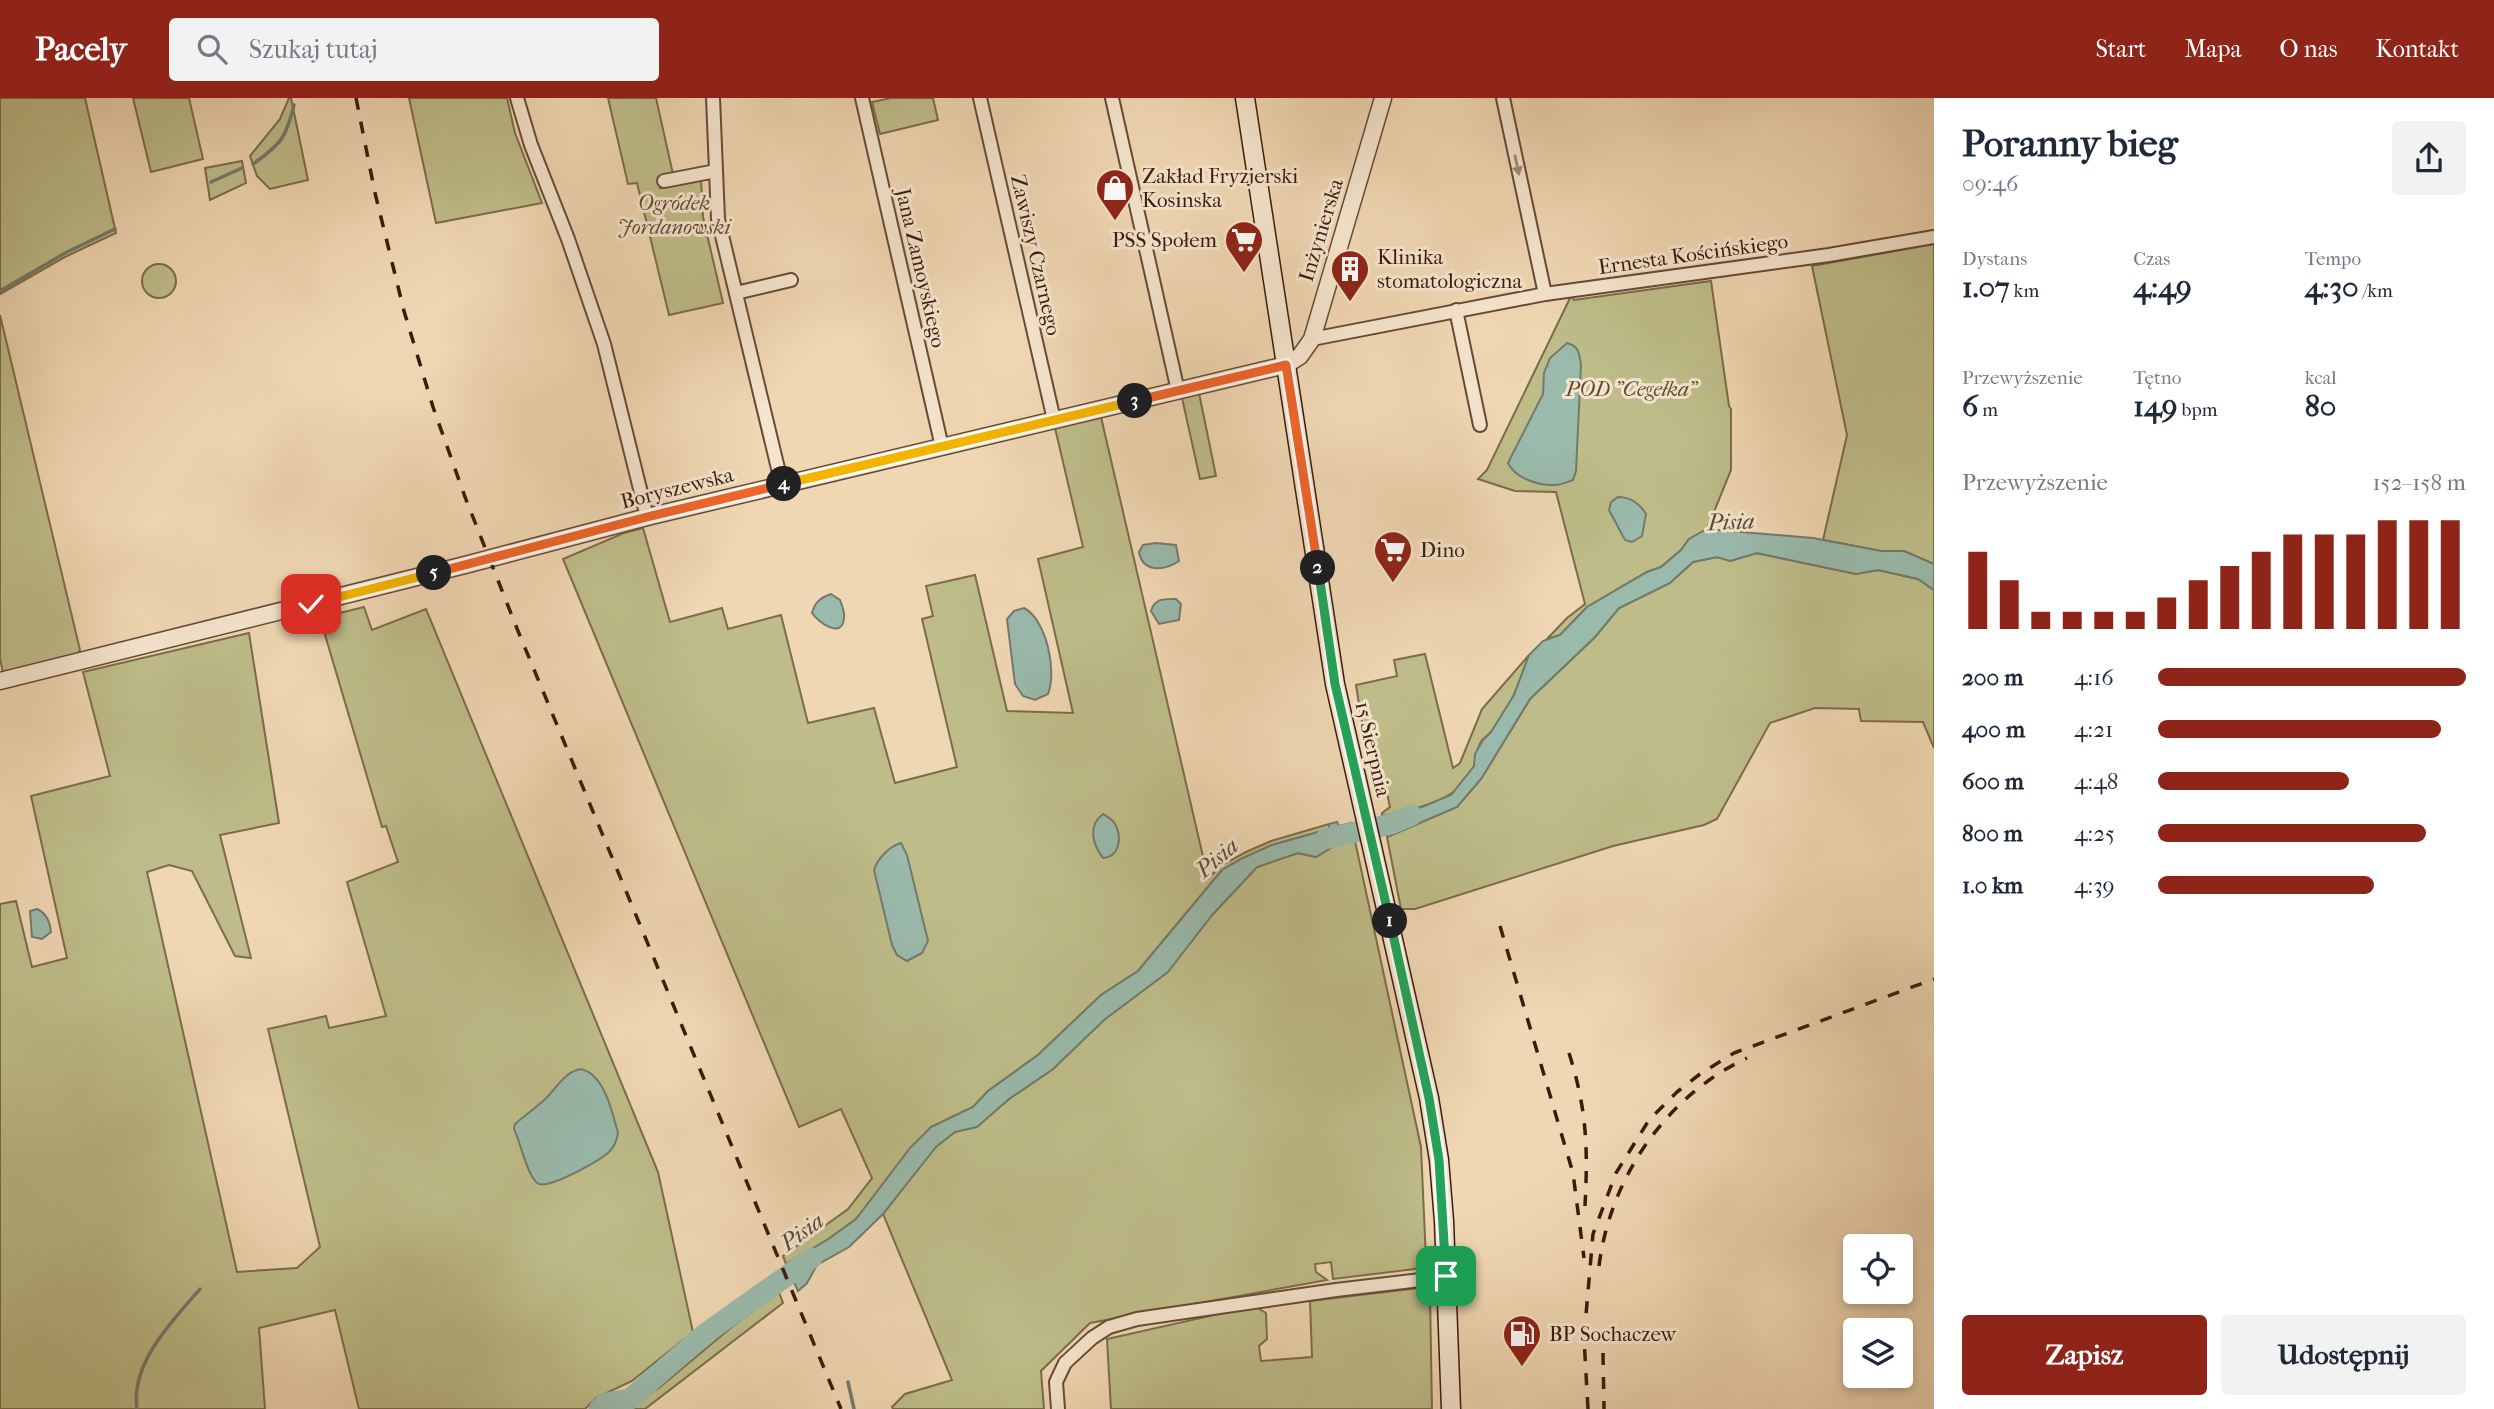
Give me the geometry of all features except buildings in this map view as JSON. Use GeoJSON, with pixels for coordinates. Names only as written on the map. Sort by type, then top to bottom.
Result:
{"type":"FeatureCollection","features":[{"type":"Feature","properties":{"kind":"main road","name":"15 Sierpnia"},"geometry":{"type":"LineString","coordinates":[[1245,98],[1331,663],[1436,1139],[1444,1221],[1451,1409]]}},
{"type":"Feature","properties":{"kind":"street"},"geometry":{"type":"LineString","coordinates":[[517,98],[531,145],[568,239],[604,344],[647,517]]}},
{"type":"Feature","properties":{"kind":"street"},"geometry":{"type":"LineString","coordinates":[[713,98],[718,219],[782,485]]}},
{"type":"Feature","properties":{"kind":"street","name":"Jana Zamoyskiego"},"geometry":{"type":"LineString","coordinates":[[862,98],[942,447]]}},
{"type":"Feature","properties":{"kind":"street","name":"Zawiszy Czarnego"},"geometry":{"type":"LineString","coordinates":[[980,98],[1054,420]]}},
{"type":"Feature","properties":{"kind":"street"},"geometry":{"type":"LineString","coordinates":[[1112,98],[1178,391]]}},
{"type":"Feature","properties":{"kind":"street","name":"Inżynierska"},"geometry":{"type":"LineString","coordinates":[[1286,365],[1300,356],[1312,339],[1383,98]]}},
{"type":"Feature","properties":{"kind":"street"},"geometry":{"type":"LineString","coordinates":[[1503,98],[1545,294]]}},
{"type":"Feature","properties":{"kind":"street"},"geometry":{"type":"LineString","coordinates":[[664,181],[716,171]]}},
{"type":"Feature","properties":{"kind":"street","name":"Ernesta Kościńskiego"},"geometry":{"type":"LineString","coordinates":[[1312,339],[1545,294],[1829,255],[1934,237]]}},
{"type":"Feature","properties":{"kind":"street"},"geometry":{"type":"LineString","coordinates":[[736,293],[791,280]]}},
{"type":"Feature","properties":{"kind":"street"},"geometry":{"type":"LineString","coordinates":[[1456,310],[1480,425]]}},
{"type":"Feature","properties":{"kind":"street","name":"Boryszewska"},"geometry":{"type":"LineString","coordinates":[[0,681],[647,517],[1286,365]]}},
{"type":"Feature","properties":{"kind":"street"},"geometry":{"type":"LineString","coordinates":[[1058,1409],[1056,1382],[1065,1363],[1092,1338],[1109,1327],[1157,1316],[1446,1276]]}},
{"type":"Feature","properties":{"kind":"green space"},"geometry":{"type":"Polygon","coordinates":[[[0,98],[85,98],[116,233],[67,256],[0,294],[0,98]]]}},
{"type":"Feature","properties":{"kind":"green space"},"geometry":{"type":"Polygon","coordinates":[[[133,98],[189,98],[203,159],[151,172],[133,98]]]}},
{"type":"Feature","properties":{"kind":"green space"},"geometry":{"type":"Polygon","coordinates":[[[289,98],[308,180],[270,189],[257,176],[250,156],[280,119],[289,98]]]}},
{"type":"Feature","properties":{"kind":"green space"},"geometry":{"type":"Polygon","coordinates":[[[409,98],[507,98],[515,133],[542,203],[436,223],[409,98]]]}},
{"type":"Feature","properties":{"kind":"green space","name":"Ogródek Jordanowski"},"geometry":{"type":"Polygon","coordinates":[[[608,98],[656,98],[673,174],[658,178],[660,188],[701,179],[703,217],[723,303],[669,315],[637,183],[628,184],[608,98]]]}},
{"type":"Feature","properties":{"kind":"green space"},"geometry":{"type":"Polygon","coordinates":[[[891,98],[933,98],[938,120],[880,134],[872,102],[891,98]]]}},
{"type":"Feature","properties":{"kind":"green space"},"geometry":{"type":"Polygon","coordinates":[[[242,161],[246,183],[210,200],[205,168],[242,161]]]}},
{"type":"Feature","properties":{"kind":"green space"},"geometry":{"type":"Polygon","coordinates":[[[1934,244],[1934,564],[1904,551],[1881,551],[1823,540],[1847,435],[1812,266],[1934,244]]]}},
{"type":"Feature","properties":{"kind":"green space"},"geometry":{"type":"Polygon","coordinates":[[[159,264],[171,269],[176,281],[171,293],[159,298],[147,293],[142,281],[147,269],[159,264]]]}},
{"type":"Feature","properties":{"kind":"green space","name":"POD \"Cegełka\""},"geometry":{"type":"Polygon","coordinates":[[[1711,281],[1731,409],[1731,470],[1707,529],[1689,539],[1681,550],[1661,567],[1647,572],[1587,607],[1560,635],[1547,639],[1585,604],[1556,492],[1515,491],[1478,479],[1487,470],[1571,296],[1574,300],[1711,281]]]}},
{"type":"Feature","properties":{"kind":"green space"},"geometry":{"type":"Polygon","coordinates":[[[0,315],[80,650],[76,656],[3,673],[0,658],[0,315]]]}},
{"type":"Feature","properties":{"kind":"green space"},"geometry":{"type":"Polygon","coordinates":[[[1199,393],[1216,476],[1200,479],[1182,398],[1199,393]]]}},
{"type":"Feature","properties":{"kind":"green space"},"geometry":{"type":"Polygon","coordinates":[[[1101,417],[1208,878],[1222,865],[1271,841],[1329,824],[1330,829],[1272,845],[1222,870],[1138,971],[1101,995],[1038,1055],[988,1091],[973,1107],[931,1127],[856,1219],[786,1264],[783,1256],[848,1209],[872,1178],[841,1109],[799,1127],[563,559],[624,533],[643,528],[670,622],[722,608],[728,629],[781,615],[808,723],[874,708],[895,783],[957,767],[922,619],[933,616],[926,586],[975,575],[1007,711],[1073,713],[1038,559],[1083,547],[1055,428],[1101,417]]]}},
{"type":"Feature","properties":{"kind":"green space"},"geometry":{"type":"Polygon","coordinates":[[[1756,553],[1856,574],[1878,570],[1918,579],[1934,590],[1934,748],[1923,722],[1861,721],[1859,709],[1815,708],[1770,723],[1717,819],[1704,825],[1613,846],[1415,909],[1401,909],[1387,837],[1457,807],[1481,779],[1530,699],[1595,637],[1619,608],[1670,583],[1693,562],[1717,557],[1731,561],[1756,553]]]}},
{"type":"Feature","properties":{"kind":"green space"},"geometry":{"type":"Polygon","coordinates":[[[364,607],[372,630],[426,609],[658,1172],[693,1332],[632,1381],[596,1398],[585,1409],[359,1409],[335,1310],[259,1328],[265,1409],[0,1409],[0,904],[16,901],[32,967],[67,958],[31,796],[110,776],[83,672],[249,633],[279,823],[220,835],[251,958],[235,956],[192,871],[169,865],[147,872],[237,1272],[297,1268],[320,1247],[268,1029],[326,1016],[329,1028],[386,1016],[347,882],[398,862],[386,826],[382,827],[320,618],[364,607]]]}},
{"type":"Feature","properties":{"kind":"green space"},"geometry":{"type":"Polygon","coordinates":[[[1425,654],[1453,768],[1460,763],[1482,709],[1529,655],[1508,706],[1497,725],[1480,743],[1474,766],[1458,788],[1422,807],[1382,816],[1390,807],[1381,766],[1362,723],[1356,685],[1397,676],[1394,660],[1425,654]]]}},
{"type":"Feature","properties":{"kind":"green space"},"geometry":{"type":"Polygon","coordinates":[[[1355,841],[1421,1147],[1426,1260],[1415,1269],[1333,1279],[1331,1262],[1315,1264],[1316,1272],[1327,1280],[1090,1323],[1041,1371],[1044,1409],[893,1409],[905,1394],[952,1380],[883,1214],[935,1147],[955,1132],[977,1126],[1009,1099],[1053,1069],[1213,914],[1257,867],[1298,853],[1316,857],[1334,846],[1355,841]]]}},
{"type":"Feature","properties":{"kind":"green space"},"geometry":{"type":"Polygon","coordinates":[[[1419,1288],[1430,1295],[1432,1409],[1111,1409],[1107,1339],[1254,1306],[1266,1313],[1267,1339],[1259,1346],[1261,1361],[1312,1357],[1310,1301],[1419,1288]]]}},
{"type":"Feature","properties":{"kind":"green space"},"geometry":{"type":"Polygon","coordinates":[[[779,1292],[783,1303],[645,1409],[627,1409],[660,1387],[733,1326],[779,1292]]]}},
{"type":"Feature","properties":{"kind":"shaded area"},"geometry":{"type":"Polygon","coordinates":[[[1567,343],[1576,348],[1581,365],[1576,471],[1573,480],[1557,485],[1542,484],[1522,477],[1508,463],[1543,394],[1544,373],[1550,358],[1567,343]]]}},
{"type":"Feature","properties":{"kind":"shaded area"},"geometry":{"type":"Polygon","coordinates":[[[1618,497],[1634,501],[1646,514],[1642,536],[1632,542],[1625,540],[1609,510],[1611,502],[1618,497]]]}},
{"type":"Feature","properties":{"kind":"shaded area"},"geometry":{"type":"Polygon","coordinates":[[[1707,529],[1813,538],[1881,551],[1904,551],[1934,564],[1934,590],[1918,579],[1878,570],[1856,574],[1757,553],[1730,561],[1717,557],[1693,562],[1670,583],[1619,608],[1595,637],[1530,699],[1481,779],[1457,807],[1387,837],[1382,816],[1417,809],[1451,795],[1474,766],[1475,754],[1514,695],[1529,655],[1543,641],[1560,635],[1587,607],[1647,572],[1661,567],[1681,550],[1689,539],[1707,529]]]}},
{"type":"Feature","properties":{"kind":"shaded area"},"geometry":{"type":"Polygon","coordinates":[[[1143,545],[1176,545],[1179,561],[1161,568],[1145,564],[1139,552],[1143,545]]]}},
{"type":"Feature","properties":{"kind":"shaded area"},"geometry":{"type":"Polygon","coordinates":[[[831,594],[840,600],[844,611],[839,628],[824,624],[812,613],[818,601],[831,594]]]}},
{"type":"Feature","properties":{"kind":"shaded area"},"geometry":{"type":"Polygon","coordinates":[[[1176,599],[1181,604],[1179,620],[1159,624],[1151,611],[1155,604],[1160,600],[1176,599]]]}},
{"type":"Feature","properties":{"kind":"shaded area"},"geometry":{"type":"Polygon","coordinates":[[[1024,608],[1039,623],[1050,660],[1048,694],[1035,700],[1023,696],[1015,684],[1007,619],[1014,611],[1024,608]]]}},
{"type":"Feature","properties":{"kind":"shaded area"},"geometry":{"type":"Polygon","coordinates":[[[1103,814],[1114,822],[1119,836],[1116,851],[1103,858],[1093,830],[1103,814]]]}},
{"type":"Feature","properties":{"kind":"shaded area"},"geometry":{"type":"Polygon","coordinates":[[[1337,822],[1339,826],[1351,823],[1355,841],[1334,846],[1316,857],[1298,853],[1257,867],[1213,914],[1168,972],[1104,1020],[1053,1069],[1009,1099],[977,1127],[955,1132],[936,1147],[883,1214],[849,1247],[817,1265],[807,1283],[798,1291],[786,1264],[856,1219],[910,1148],[931,1127],[973,1107],[988,1091],[1038,1055],[1101,995],[1138,971],[1222,870],[1272,845],[1329,829],[1329,824],[1337,822]]]}},
{"type":"Feature","properties":{"kind":"shaded area"},"geometry":{"type":"Polygon","coordinates":[[[901,843],[907,855],[928,941],[922,953],[907,961],[897,955],[892,945],[874,870],[884,854],[901,843]]]}},
{"type":"Feature","properties":{"kind":"shaded area"},"geometry":{"type":"Polygon","coordinates":[[[37,909],[49,921],[51,932],[42,939],[32,937],[30,911],[37,909]]]}},
{"type":"Feature","properties":{"kind":"shaded area"},"geometry":{"type":"Polygon","coordinates":[[[581,1069],[602,1086],[618,1133],[616,1141],[609,1152],[586,1167],[554,1182],[539,1184],[528,1168],[514,1129],[515,1124],[542,1102],[564,1078],[581,1069]]]}},
{"type":"Feature","properties":{"kind":"waterway"},"geometry":{"type":"LineString","coordinates":[[253,164],[281,139],[294,105]]}},
{"type":"Feature","properties":{"kind":"waterway"},"geometry":{"type":"LineString","coordinates":[[211,182],[242,168]]}},
{"type":"Feature","properties":{"kind":"waterway"},"geometry":{"type":"LineString","coordinates":[[0,291],[67,252],[115,229]]}},
{"type":"Feature","properties":{"kind":"waterway","name":"Pisia"},"geometry":{"type":"LineString","coordinates":[[1325,839],[1391,824],[1412,815]]}},
{"type":"Feature","properties":{"kind":"waterway","name":"Pisia"},"geometry":{"type":"LineString","coordinates":[[599,1409],[606,1403],[630,1399],[706,1333],[812,1258]]}},
{"type":"Feature","properties":{"kind":"waterway"},"geometry":{"type":"LineString","coordinates":[[137,1409],[137,1392],[146,1360],[166,1329],[200,1289]]}},
{"type":"Feature","properties":{"kind":"waterway"},"geometry":{"type":"LineString","coordinates":[[848,1382],[854,1409]]}},
{"type":"Feature","properties":{"kind":"railway"},"geometry":{"type":"LineString","coordinates":[[356,98],[375,193],[404,311],[433,407],[465,497],[841,1409]]}},
{"type":"Feature","properties":{"kind":"railway"},"geometry":{"type":"LineString","coordinates":[[1500,926],[1573,1173],[1584,1258]]}},
{"type":"Feature","properties":{"kind":"railway"},"geometry":{"type":"LineString","coordinates":[[1588,1409],[1584,1338],[1593,1234],[1616,1173],[1649,1120],[1677,1092],[1734,1053],[1934,979]]}},
{"type":"Feature","properties":{"kind":"railway"},"geometry":{"type":"LineString","coordinates":[[1569,1053],[1580,1093],[1585,1129],[1585,1206]]}},
{"type":"Feature","properties":{"kind":"railway"},"geometry":{"type":"LineString","coordinates":[[1599,1266],[1605,1233],[1615,1202],[1647,1143],[1667,1117],[1691,1094],[1718,1074],[1747,1058]]}},
{"type":"Feature","properties":{"kind":"railway"},"geometry":{"type":"LineString","coordinates":[[1603,1353],[1604,1409]]}},
{"type":"Feature","properties":{"kind":"place","name":"Zakład Fryzjerski Kosinska"},"geometry":{"type":"Point","coordinates":[1115,222]}},
{"type":"Feature","properties":{"kind":"place","name":"PSS Społem"},"geometry":{"type":"Point","coordinates":[1244,274]}},
{"type":"Feature","properties":{"kind":"place","name":"Klinika stomatologiczna"},"geometry":{"type":"Point","coordinates":[1350,303]}},
{"type":"Feature","properties":{"kind":"place","name":"Dino"},"geometry":{"type":"Point","coordinates":[1393,584]}},
{"type":"Feature","properties":{"kind":"place","name":"BP Sochaczew"},"geometry":{"type":"Point","coordinates":[1522,1368]}},
{"type":"Feature","properties":{"kind":"route"},"geometry":{"type":"LineString","coordinates":[[311,604],[647,517],[1286,365],[1335,684],[1429,1098],[1439,1160],[1446,1276]]}}]}
